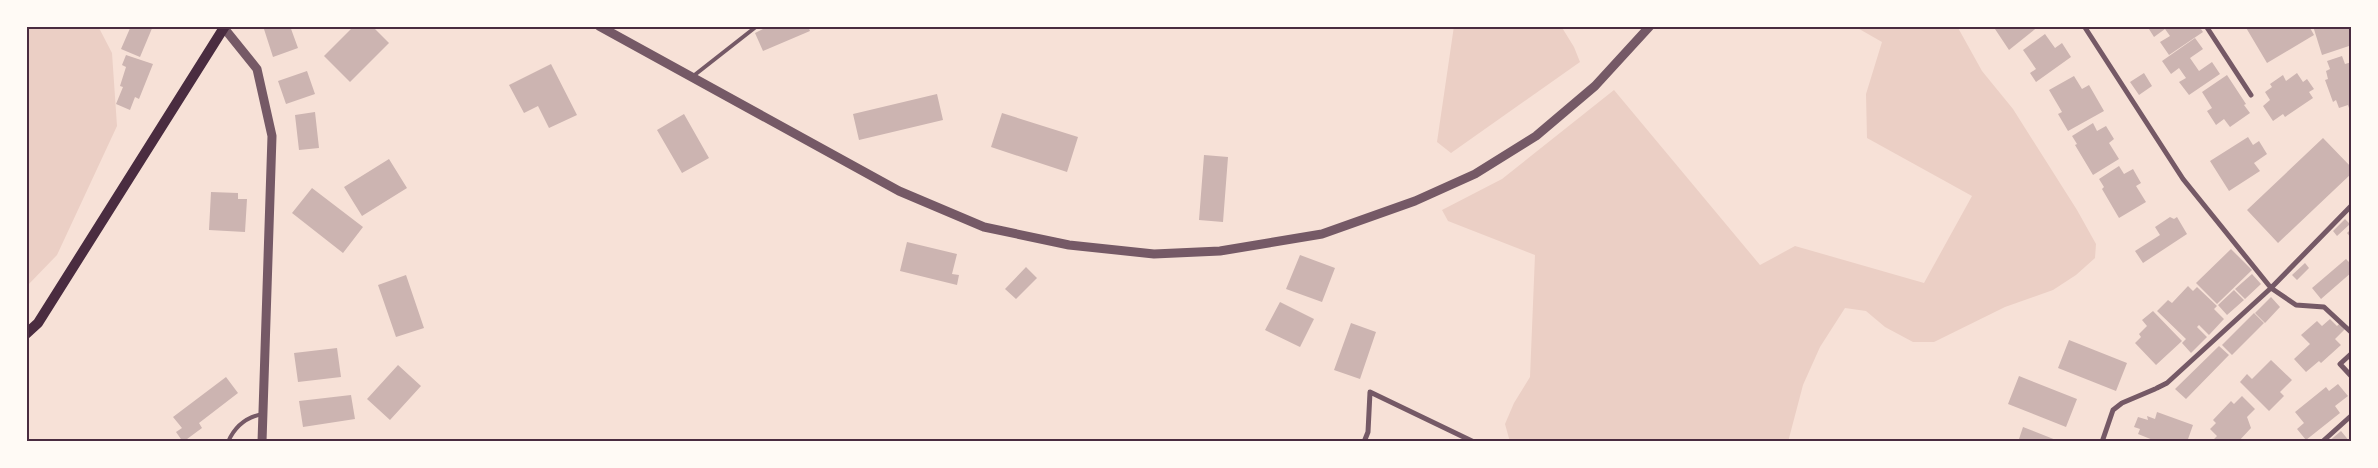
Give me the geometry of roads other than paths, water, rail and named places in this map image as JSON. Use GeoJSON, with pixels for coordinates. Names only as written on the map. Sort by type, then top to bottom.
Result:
{"type":"FeatureCollection","features":[{"type":"Feature","properties":{"kind":"main road"},"geometry":{"type":"LineString","coordinates":[[26,334],[38,323],[224,27]]}},
{"type":"Feature","properties":{"kind":"street"},"geometry":{"type":"LineString","coordinates":[[599,26],[899,191],[984,227],[1069,245],[1154,254],[1220,251],[1322,234],[1415,201],[1475,174],[1536,136],[1595,86],[1650,26]]}},
{"type":"Feature","properties":{"kind":"street"},"geometry":{"type":"LineString","coordinates":[[2084,26],[2183,178],[2271,288],[2296,305],[2324,307],[2352,332]]}},
{"type":"Feature","properties":{"kind":"street"},"geometry":{"type":"LineString","coordinates":[[2206,26],[2251,95]]}},
{"type":"Feature","properties":{"kind":"street"},"geometry":{"type":"LineString","coordinates":[[224,27],[257,69],[272,136],[262,442]]}},
{"type":"Feature","properties":{"kind":"street"},"geometry":{"type":"LineString","coordinates":[[2102,442],[2113,410],[2122,403],[2156,389],[2167,382],[2271,288],[2352,205]]}},
{"type":"Feature","properties":{"kind":"street"},"geometry":{"type":"LineString","coordinates":[[2352,353],[2340,364],[2352,377]]}},
{"type":"Feature","properties":{"kind":"street"},"geometry":{"type":"LineString","coordinates":[[1364,442],[1368,432],[1370,392],[1474,442]]}},
{"type":"Feature","properties":{"kind":"street"},"geometry":{"type":"LineString","coordinates":[[2322,442],[2352,415]]}},
{"type":"Feature","properties":{"kind":"lane"},"geometry":{"type":"LineString","coordinates":[[692,77],[757,26]]}},
{"type":"Feature","properties":{"kind":"lane"},"geometry":{"type":"LineString","coordinates":[[228,442],[233,431],[249,416],[263,414]]}}]}
